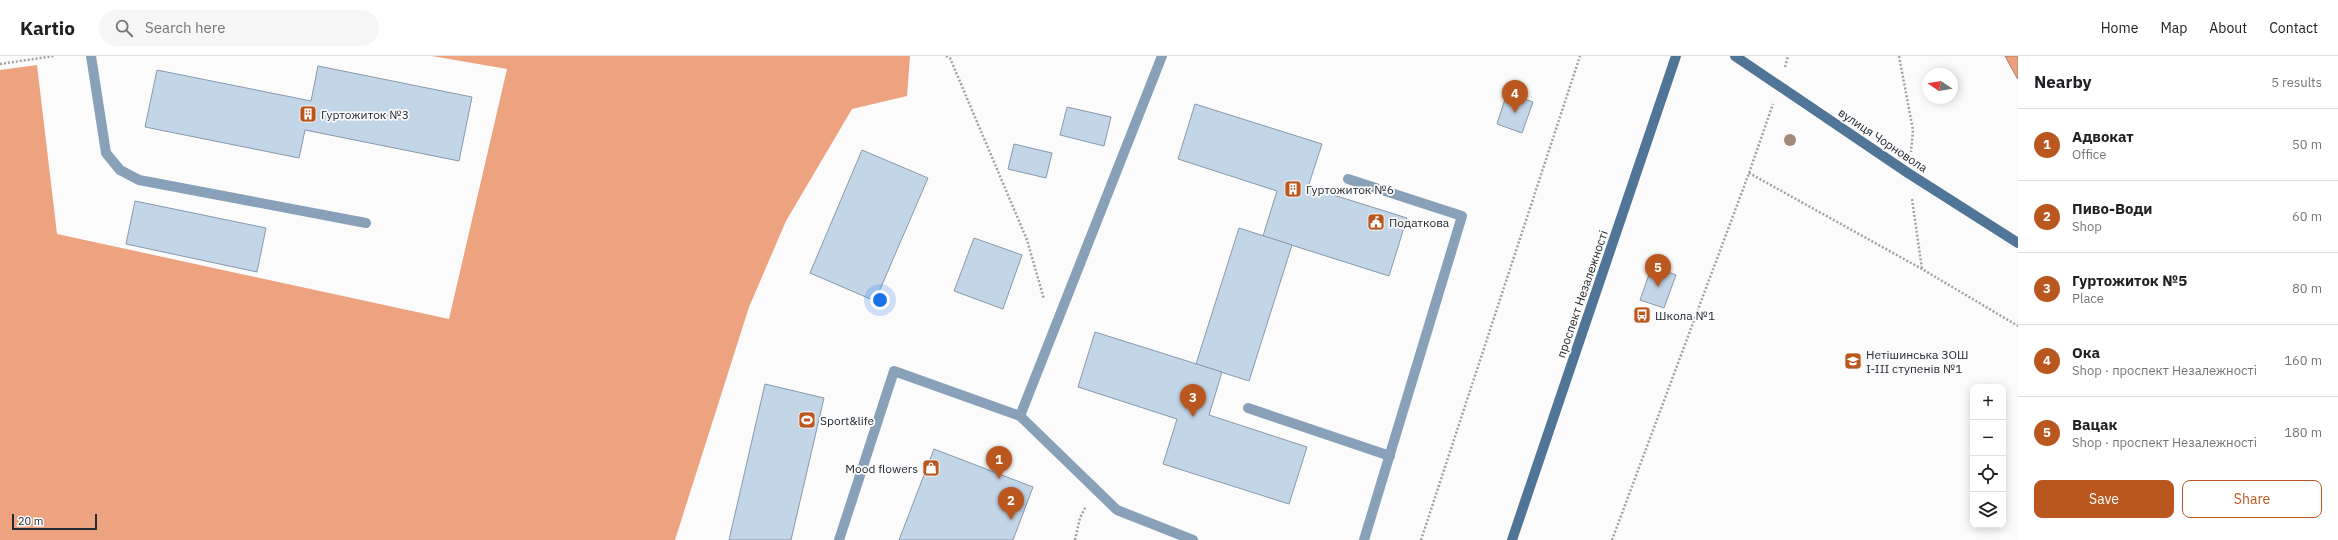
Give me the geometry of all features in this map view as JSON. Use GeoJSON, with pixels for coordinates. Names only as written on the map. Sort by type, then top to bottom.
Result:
{"type":"FeatureCollection","features":[{"type":"Feature","properties":{"kind":"main road","name":"проспект Незалежності"},"geometry":{"type":"LineString","coordinates":[[1512,540],[1676,56]]}},
{"type":"Feature","properties":{"kind":"main road","name":"вулиця Чорновола"},"geometry":{"type":"LineString","coordinates":[[1735,56],[1908,173],[2018,243]]}},
{"type":"Feature","properties":{"kind":"lane"},"geometry":{"type":"LineString","coordinates":[[91,56],[106,153],[120,170],[139,180],[366,223]]}},
{"type":"Feature","properties":{"kind":"lane"},"geometry":{"type":"LineString","coordinates":[[1020,416],[1162,56]]}},
{"type":"Feature","properties":{"kind":"lane"},"geometry":{"type":"LineString","coordinates":[[1348,178],[1462,216],[1364,540]]}},
{"type":"Feature","properties":{"kind":"lane"},"geometry":{"type":"LineString","coordinates":[[839,540],[894,371],[1020,416],[1117,510],[1193,540]]}},
{"type":"Feature","properties":{"kind":"lane"},"geometry":{"type":"LineString","coordinates":[[1248,408],[1390,456]]}},
{"type":"Feature","properties":{"kind":"path"},"geometry":{"type":"LineString","coordinates":[[0,64],[54,56]]}},
{"type":"Feature","properties":{"kind":"path"},"geometry":{"type":"LineString","coordinates":[[946,56],[950,58],[1027,240],[1054,330]]}},
{"type":"Feature","properties":{"kind":"path"},"geometry":{"type":"LineString","coordinates":[[1422,540],[1580,56]]}},
{"type":"Feature","properties":{"kind":"path"},"geometry":{"type":"LineString","coordinates":[[1612,540],[1749,172],[1788,56]]}},
{"type":"Feature","properties":{"kind":"path"},"geometry":{"type":"LineString","coordinates":[[1749,172],[1922,269],[2018,326]]}},
{"type":"Feature","properties":{"kind":"path"},"geometry":{"type":"LineString","coordinates":[[1075,540],[1080,518],[1094,488]]}},
{"type":"Feature","properties":{"kind":"shaded area"},"geometry":{"type":"Polygon","coordinates":[[[432,56],[910,56],[907,96],[852,109],[786,221],[749,307],[675,540],[0,540],[0,70],[37,65],[57,234],[449,319],[507,69],[432,56]]]}},
{"type":"Feature","properties":{"kind":"shaded area"},"geometry":{"type":"Polygon","coordinates":[[[2005,56],[2018,56],[2018,79],[2017,78],[2005,56]]]}},
{"type":"Feature","properties":{"kind":"building","name":"Гуртожиток №3"},"geometry":{"type":"Polygon","coordinates":[[[318,66],[472,97],[459,161],[305,130],[299,158],[145,127],[157,70],[311,101],[318,66]]]}},
{"type":"Feature","properties":{"kind":"building"},"geometry":{"type":"Polygon","coordinates":[[[1507,93],[1533,102],[1522,133],[1497,124],[1507,93]]]}},
{"type":"Feature","properties":{"kind":"building","name":"Гуртожиток №6"},"geometry":{"type":"Polygon","coordinates":[[[1195,104],[1322,144],[1308,187],[1407,218],[1389,276],[1263,236],[1277,191],[1178,159],[1195,104]]]}},
{"type":"Feature","properties":{"kind":"building"},"geometry":{"type":"Polygon","coordinates":[[[1067,107],[1111,117],[1104,146],[1060,135],[1067,107]]]}},
{"type":"Feature","properties":{"kind":"building"},"geometry":{"type":"Polygon","coordinates":[[[1014,144],[1052,153],[1046,178],[1008,169],[1014,144]]]}},
{"type":"Feature","properties":{"kind":"building"},"geometry":{"type":"Polygon","coordinates":[[[862,150],[928,178],[875,301],[810,273],[862,150]]]}},
{"type":"Feature","properties":{"kind":"building"},"geometry":{"type":"Polygon","coordinates":[[[135,201],[266,228],[257,272],[126,244],[135,201]]]}},
{"type":"Feature","properties":{"kind":"building"},"geometry":{"type":"Polygon","coordinates":[[[1239,228],[1292,245],[1249,381],[1196,364],[1239,228]]]}},
{"type":"Feature","properties":{"kind":"building"},"geometry":{"type":"Polygon","coordinates":[[[974,238],[1022,255],[1003,309],[954,291],[974,238]]]}},
{"type":"Feature","properties":{"kind":"building"},"geometry":{"type":"Polygon","coordinates":[[[1652,266],[1676,275],[1664,308],[1640,300],[1652,266]]]}},
{"type":"Feature","properties":{"kind":"building"},"geometry":{"type":"Polygon","coordinates":[[[1095,332],[1222,372],[1209,415],[1307,447],[1289,504],[1163,464],[1177,419],[1078,387],[1095,332]]]}},
{"type":"Feature","properties":{"kind":"building"},"geometry":{"type":"Polygon","coordinates":[[[765,384],[824,398],[791,540],[729,540],[765,384]]]}},
{"type":"Feature","properties":{"kind":"building"},"geometry":{"type":"Polygon","coordinates":[[[934,449],[1033,487],[1013,540],[899,540],[934,449]]]}},
{"type":"Feature","properties":{"kind":"place","name":"Ока"},"geometry":{"type":"Point","coordinates":[1515,113]}},
{"type":"Feature","properties":{"kind":"place","name":"Гуртожиток №3"},"geometry":{"type":"Point","coordinates":[308,114]}},
{"type":"Feature","properties":{"kind":"place","name":"Гуртожиток №6"},"geometry":{"type":"Point","coordinates":[1293,189]}},
{"type":"Feature","properties":{"kind":"place","name":"Податкова"},"geometry":{"type":"Point","coordinates":[1376,222]}},
{"type":"Feature","properties":{"kind":"place","name":"Вацак"},"geometry":{"type":"Point","coordinates":[1658,287]}},
{"type":"Feature","properties":{"kind":"place","name":"Школа №1"},"geometry":{"type":"Point","coordinates":[1642,315]}},
{"type":"Feature","properties":{"kind":"place","name":"Нетішинська ЗОШ І-ІІІ ступенів №1"},"geometry":{"type":"Point","coordinates":[1853,361]}},
{"type":"Feature","properties":{"kind":"place","name":"Гуртожиток №5"},"geometry":{"type":"Point","coordinates":[1193,417]}},
{"type":"Feature","properties":{"kind":"place","name":"Sport&life"},"geometry":{"type":"Point","coordinates":[807,420]}},
{"type":"Feature","properties":{"kind":"place","name":"Mood flowers"},"geometry":{"type":"Point","coordinates":[931,468]}},
{"type":"Feature","properties":{"kind":"place","name":"Адвокат"},"geometry":{"type":"Point","coordinates":[999,479]}},
{"type":"Feature","properties":{"kind":"place","name":"Пиво-Води"},"geometry":{"type":"Point","coordinates":[1011,520]}}]}
